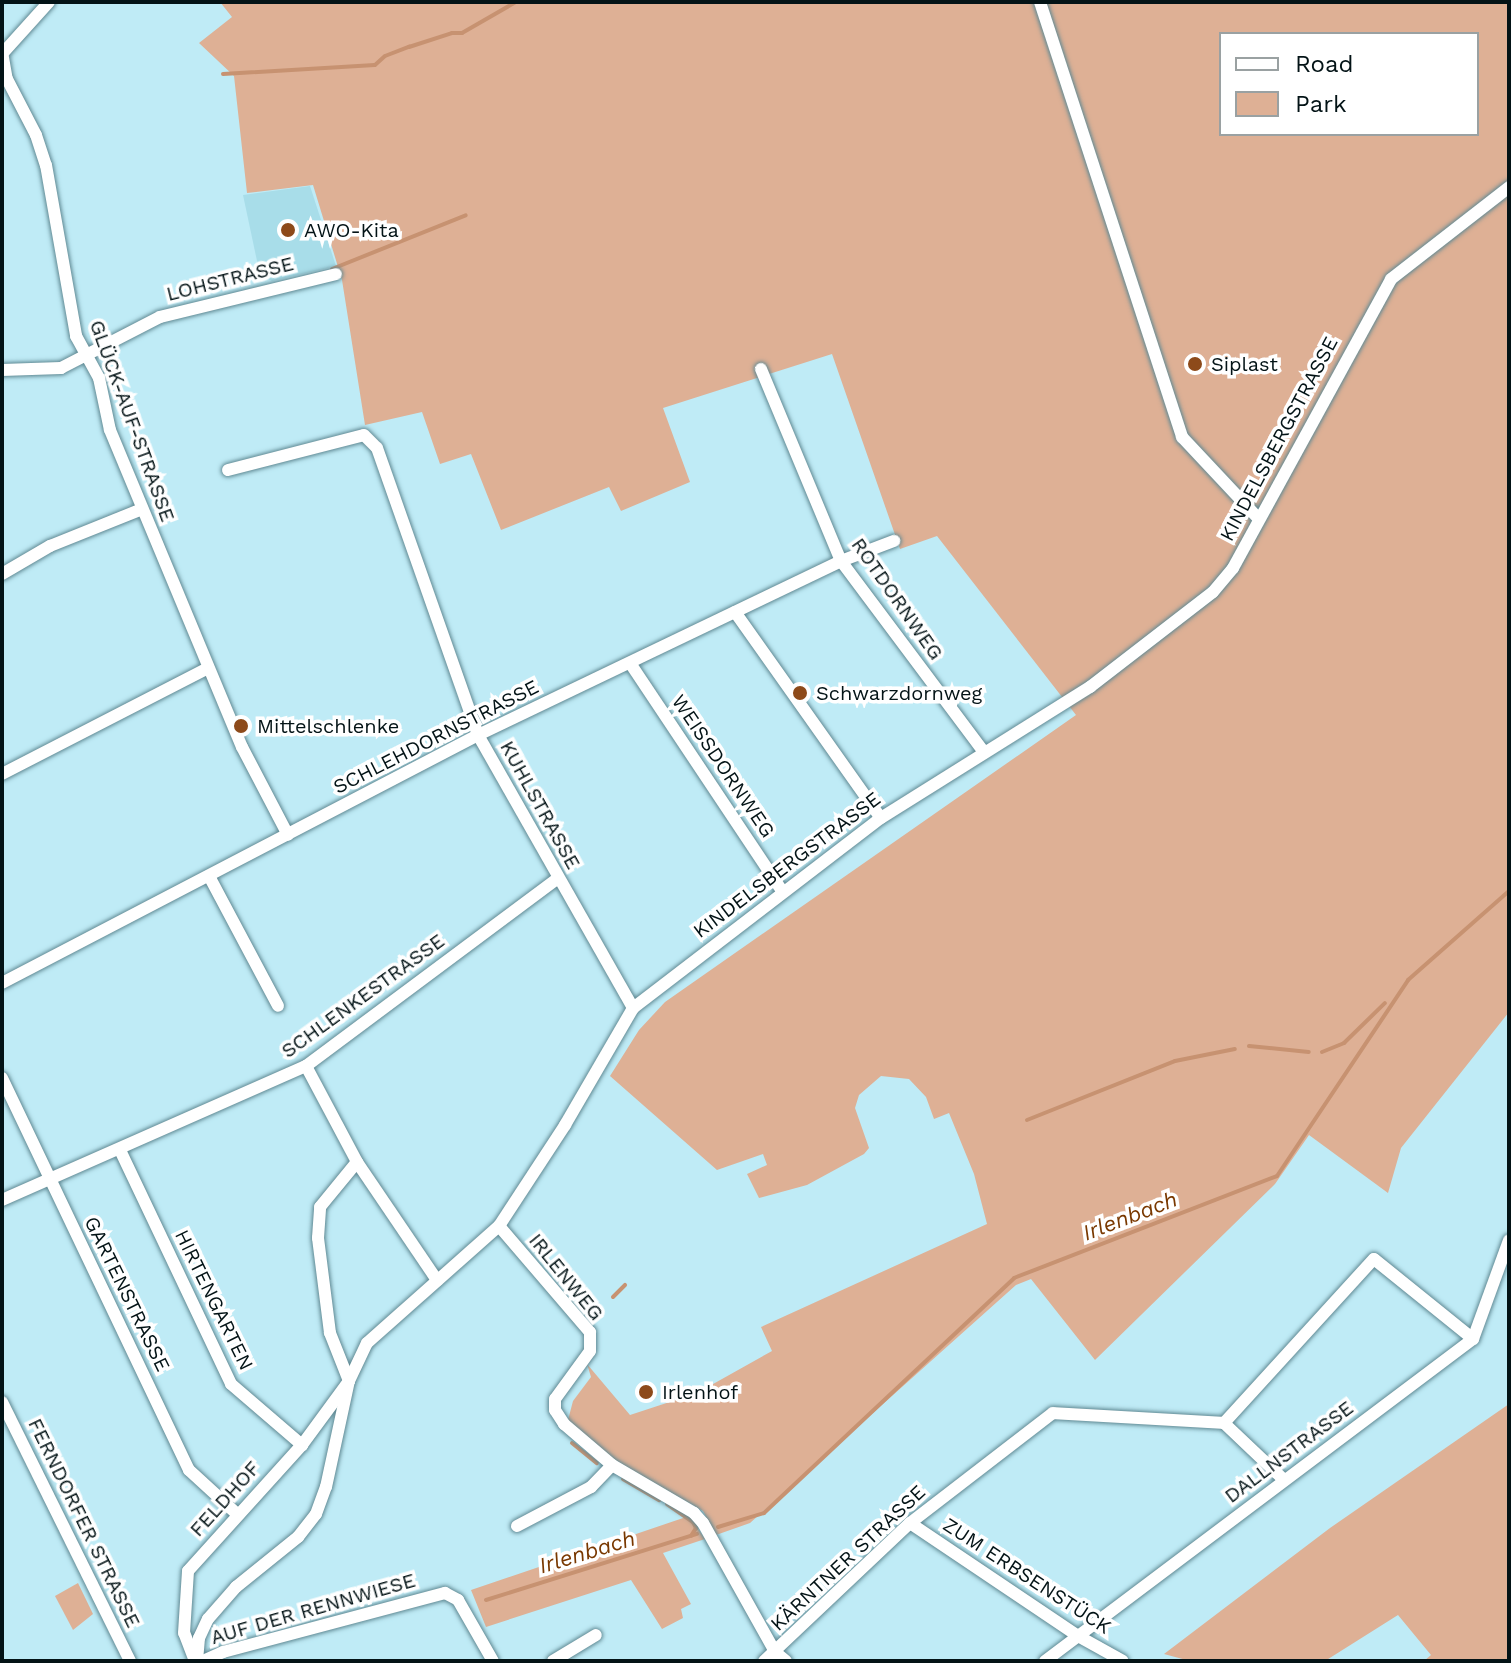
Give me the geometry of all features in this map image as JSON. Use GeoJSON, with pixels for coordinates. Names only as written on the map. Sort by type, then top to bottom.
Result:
{"type":"FeatureCollection","features":[{"type":"Feature","properties":{"kind":"street"},"geometry":{"type":"LineString","coordinates":[[2,53],[49,2]]}},
{"type":"Feature","properties":{"kind":"street"},"geometry":{"type":"LineString","coordinates":[[1040,2],[1182,437],[1259,519]]}},
{"type":"Feature","properties":{"kind":"street","name":"GLÜCK-AUF-STRASSE"},"geometry":{"type":"LineString","coordinates":[[2,53],[7,79],[36,135],[46,165],[76,336],[99,378],[110,430],[242,747],[288,835]]}},
{"type":"Feature","properties":{"kind":"street","name":"KINDELSBERGSTRASSE"},"geometry":{"type":"LineString","coordinates":[[196,1661],[199,1638],[208,1619],[236,1587],[298,1537],[316,1514],[326,1487],[349,1381],[367,1343],[499,1226],[565,1125],[633,1008],[881,818],[1090,687],[1213,592],[1233,568],[1391,279],[1509,187]]}},
{"type":"Feature","properties":{"kind":"street","name":"LOHSTRASSE"},"geometry":{"type":"LineString","coordinates":[[2,370],[61,368],[160,317],[336,274]]}},
{"type":"Feature","properties":{"kind":"street","name":"ROTDORNWEG"},"geometry":{"type":"LineString","coordinates":[[761,369],[841,561],[984,752]]}},
{"type":"Feature","properties":{"kind":"street","name":"KUHLSTRASSE"},"geometry":{"type":"LineString","coordinates":[[228,470],[364,435],[377,448],[478,735],[633,1008]]}},
{"type":"Feature","properties":{"kind":"street"},"geometry":{"type":"LineString","coordinates":[[2,574],[50,546],[142,509]]}},
{"type":"Feature","properties":{"kind":"street","name":"SCHLEHDORNSTRASSE"},"geometry":{"type":"LineString","coordinates":[[2,983],[478,735],[841,561],[894,541]]}},
{"type":"Feature","properties":{"kind":"street"},"geometry":{"type":"LineString","coordinates":[[735,612],[881,818]]}},
{"type":"Feature","properties":{"kind":"street","name":"WEISSDORNWEG"},"geometry":{"type":"LineString","coordinates":[[630,663],[782,891]]}},
{"type":"Feature","properties":{"kind":"street"},"geometry":{"type":"LineString","coordinates":[[2,774],[208,668]]}},
{"type":"Feature","properties":{"kind":"street"},"geometry":{"type":"LineString","coordinates":[[209,876],[278,1006]]}},
{"type":"Feature","properties":{"kind":"street","name":"SCHLENKESTRASSE"},"geometry":{"type":"LineString","coordinates":[[2,1200],[306,1066],[558,878]]}},
{"type":"Feature","properties":{"kind":"street"},"geometry":{"type":"LineString","coordinates":[[306,1066],[357,1162],[437,1280]]}},
{"type":"Feature","properties":{"kind":"street","name":"GARTENSTRASSE"},"geometry":{"type":"LineString","coordinates":[[2,1078],[189,1470],[236,1513]]}},
{"type":"Feature","properties":{"kind":"street","name":"HIRTENGARTEN"},"geometry":{"type":"LineString","coordinates":[[120,1150],[231,1384],[302,1445]]}},
{"type":"Feature","properties":{"kind":"street"},"geometry":{"type":"LineString","coordinates":[[349,1381],[330,1333],[318,1238],[320,1207],[357,1162]]}},
{"type":"Feature","properties":{"kind":"street","name":"IRLENWEG"},"geometry":{"type":"LineString","coordinates":[[499,1226],[590,1332],[590,1351],[555,1399],[555,1410],[564,1424],[612,1465],[694,1513],[703,1523],[781,1657]]}},
{"type":"Feature","properties":{"kind":"street"},"geometry":{"type":"LineString","coordinates":[[1284,1480],[1224,1423],[1374,1259],[1473,1339],[1509,1240]]}},
{"type":"Feature","properties":{"kind":"street","name":"DALLNSTRASSE"},"geometry":{"type":"LineString","coordinates":[[1045,1661],[1473,1339]]}},
{"type":"Feature","properties":{"kind":"street","name":"FELDHOF"},"geometry":{"type":"LineString","coordinates":[[196,1661],[184,1633],[188,1571],[236,1513],[302,1445],[349,1381]]}},
{"type":"Feature","properties":{"kind":"street","name":"FERNDORFER STRASSE"},"geometry":{"type":"LineString","coordinates":[[2,1402],[130,1661]]}},
{"type":"Feature","properties":{"kind":"street","name":"KÄRNTNER STRASSE"},"geometry":{"type":"LineString","coordinates":[[764,1661],[781,1657],[910,1523],[1053,1413],[1224,1423]]}},
{"type":"Feature","properties":{"kind":"street"},"geometry":{"type":"LineString","coordinates":[[517,1526],[591,1487],[612,1465]]}},
{"type":"Feature","properties":{"kind":"street","name":"ZUM ERBSENSTÜCK"},"geometry":{"type":"LineString","coordinates":[[910,1523],[1078,1636],[1123,1661]]}},
{"type":"Feature","properties":{"kind":"street","name":"AUF DER RENNWIESE"},"geometry":{"type":"LineString","coordinates":[[203,1661],[237,1648],[445,1593],[458,1600],[493,1661]]}},
{"type":"Feature","properties":{"kind":"street"},"geometry":{"type":"LineString","coordinates":[[553,1661],[596,1635]]}},
{"type":"Feature","properties":{"kind":"shaded area","name":"AWO-Kita"},"geometry":{"type":"Polygon","coordinates":[[[310,186],[336,266],[272,281],[260,275],[243,195],[310,186]]]}},
{"type":"Feature","properties":{"kind":"green space"},"geometry":{"type":"Polygon","coordinates":[[[220,2],[1509,2],[1509,1012],[1401,1148],[1388,1193],[1309,1135],[1275,1184],[1095,1360],[1031,1279],[1016,1285],[750,1523],[716,1535],[703,1511],[609,1458],[568,1420],[573,1401],[591,1377],[587,1364],[630,1415],[697,1393],[772,1351],[761,1327],[987,1224],[974,1174],[949,1113],[934,1119],[926,1097],[909,1079],[881,1076],[859,1095],[855,1108],[869,1148],[864,1154],[807,1185],[759,1198],[747,1174],[767,1165],[763,1154],[717,1170],[610,1076],[639,1030],[665,1002],[1076,715],[937,536],[900,549],[832,354],[663,408],[690,482],[621,511],[609,487],[501,530],[471,454],[440,464],[422,412],[365,425],[342,280],[313,185],[247,193],[234,76],[199,43],[232,17],[220,2]]]}},
{"type":"Feature","properties":{"kind":"green space"},"geometry":{"type":"Polygon","coordinates":[[[1509,1404],[1509,1661],[1424,1661],[1431,1655],[1398,1615],[1325,1661],[1190,1661],[1164,1654],[1330,1528],[1509,1404]]]}},
{"type":"Feature","properties":{"kind":"green space"},"geometry":{"type":"Polygon","coordinates":[[[689,1516],[705,1539],[663,1553],[691,1604],[681,1609],[683,1618],[662,1629],[631,1580],[486,1627],[471,1590],[689,1516]]]}},
{"type":"Feature","properties":{"kind":"green space"},"geometry":{"type":"Polygon","coordinates":[[[78,1583],[93,1614],[73,1630],[55,1596],[78,1583]]]}},
{"type":"Feature","properties":{"kind":"waterway"},"geometry":{"type":"LineString","coordinates":[[223,74],[375,65],[385,56],[409,47],[452,33],[462,33],[516,2]]}},
{"type":"Feature","properties":{"kind":"waterway"},"geometry":{"type":"LineString","coordinates":[[332,269],[466,215]]}},
{"type":"Feature","properties":{"kind":"waterway","name":"Irlenbach"},"geometry":{"type":"LineString","coordinates":[[718,1527],[764,1513],[1014,1278],[1277,1176],[1408,980],[1509,891]]}},
{"type":"Feature","properties":{"kind":"waterway"},"geometry":{"type":"LineString","coordinates":[[1322,1052],[1344,1043],[1385,1003]]}},
{"type":"Feature","properties":{"kind":"waterway"},"geometry":{"type":"LineString","coordinates":[[1249,1046],[1309,1052]]}},
{"type":"Feature","properties":{"kind":"waterway"},"geometry":{"type":"LineString","coordinates":[[1027,1120],[1175,1061],[1235,1049]]}},
{"type":"Feature","properties":{"kind":"waterway"},"geometry":{"type":"LineString","coordinates":[[613,1297],[625,1285]]}},
{"type":"Feature","properties":{"kind":"waterway"},"geometry":{"type":"LineString","coordinates":[[572,1443],[597,1463]]}},
{"type":"Feature","properties":{"kind":"waterway"},"geometry":{"type":"LineString","coordinates":[[623,1479],[659,1500]]}},
{"type":"Feature","properties":{"kind":"waterway"},"geometry":{"type":"LineString","coordinates":[[667,1504],[693,1522],[696,1528],[691,1536]]}},
{"type":"Feature","properties":{"kind":"waterway","name":"Irlenbach"},"geometry":{"type":"LineString","coordinates":[[486,1600],[697,1534]]}},
{"type":"Feature","properties":{"kind":"place","name":"AWO-Kita"},"geometry":{"type":"Point","coordinates":[288,230]}},
{"type":"Feature","properties":{"kind":"place","name":"Siplast"},"geometry":{"type":"Point","coordinates":[1195,364]}},
{"type":"Feature","properties":{"kind":"place","name":"Schwarzdornweg"},"geometry":{"type":"Point","coordinates":[800,693]}},
{"type":"Feature","properties":{"kind":"place","name":"Mittelschlenke"},"geometry":{"type":"Point","coordinates":[241,726]}},
{"type":"Feature","properties":{"kind":"place","name":"Irlenhof"},"geometry":{"type":"Point","coordinates":[646,1392]}}]}
